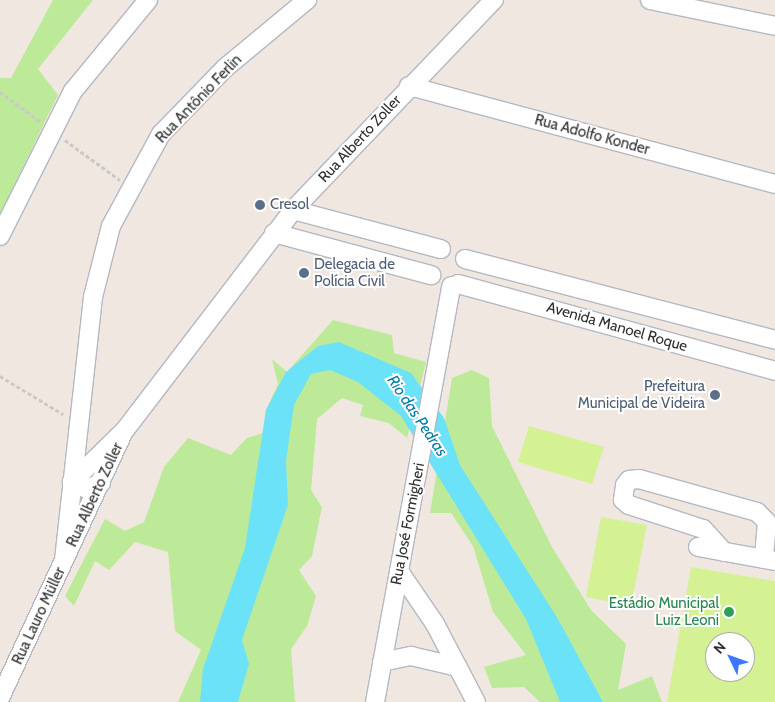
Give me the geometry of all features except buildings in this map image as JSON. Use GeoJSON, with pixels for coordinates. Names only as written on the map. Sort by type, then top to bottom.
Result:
{"type":"FeatureCollection","features":[{"type":"Feature","properties":{"kind":"street"},"geometry":{"type":"LineString","coordinates":[[0,236],[73,91],[148,0]]}},
{"type":"Feature","properties":{"kind":"street","name":"Rua Antônio Ferlin"},"geometry":{"type":"LineString","coordinates":[[64,560],[87,485],[80,424],[93,297],[111,226],[129,186],[161,134],[225,68],[306,0]]}},
{"type":"Feature","properties":{"kind":"street","name":"Rua Alberto Zoller"},"geometry":{"type":"LineString","coordinates":[[64,560],[87,485],[125,430],[274,233],[409,86],[494,0]]}},
{"type":"Feature","properties":{"kind":"street"},"geometry":{"type":"LineString","coordinates":[[650,0],[775,26]]}},
{"type":"Feature","properties":{"kind":"street","name":"Rua Adolfo Konder"},"geometry":{"type":"LineString","coordinates":[[409,86],[775,184]]}},
{"type":"Feature","properties":{"kind":"street"},"geometry":{"type":"LineString","coordinates":[[274,233],[431,275],[442,286],[454,285],[467,272],[465,259],[454,249],[441,249],[294,210]]}},
{"type":"Feature","properties":{"kind":"street"},"geometry":{"type":"LineString","coordinates":[[431,275],[431,259],[441,249]]}},
{"type":"Feature","properties":{"kind":"street","name":"Avenida Manoel Roque"},"geometry":{"type":"LineString","coordinates":[[465,259],[775,340]]}},
{"type":"Feature","properties":{"kind":"street","name":"Avenida Manoel Roque"},"geometry":{"type":"LineString","coordinates":[[454,285],[775,371]]}},
{"type":"Feature","properties":{"kind":"street","name":"Rua José Formigheri"},"geometry":{"type":"LineString","coordinates":[[374,702],[454,285]]}},
{"type":"Feature","properties":{"kind":"street"},"geometry":{"type":"LineString","coordinates":[[80,424],[90,442],[98,447],[106,445]]}},
{"type":"Feature","properties":{"kind":"street","name":"Rua Antônio Ferlin"},"geometry":{"type":"LineString","coordinates":[[80,424],[86,465]]}},
{"type":"Feature","properties":{"kind":"street","name":"Rua Alberto Zoller"},"geometry":{"type":"LineString","coordinates":[[87,485],[86,465],[106,445],[125,430]]}},
{"type":"Feature","properties":{"kind":"street"},"geometry":{"type":"LineString","coordinates":[[698,547],[724,552],[770,560],[767,522],[757,512],[638,480],[629,480],[625,485],[623,500],[629,505],[703,529],[724,552]]}},
{"type":"Feature","properties":{"kind":"street","name":"Rua Lauro Müller"},"geometry":{"type":"LineString","coordinates":[[0,698],[64,560]]}},
{"type":"Feature","properties":{"kind":"street"},"geometry":{"type":"LineString","coordinates":[[399,571],[458,667],[476,702]]}},
{"type":"Feature","properties":{"kind":"street"},"geometry":{"type":"LineString","coordinates":[[382,662],[411,656],[458,667]]}},
{"type":"Feature","properties":{"kind":"path"},"geometry":{"type":"LineString","coordinates":[[0,376],[80,424]]}},
{"type":"Feature","properties":{"kind":"green space"},"geometry":{"type":"Polygon","coordinates":[[[53,0],[93,0],[38,69],[58,95],[0,214],[0,78],[11,78],[53,0]]]}},
{"type":"Feature","properties":{"kind":"green space"},"geometry":{"type":"Polygon","coordinates":[[[333,320],[392,335],[394,353],[426,362],[407,438],[389,423],[360,416],[363,405],[342,398],[317,419],[311,490],[322,507],[312,556],[299,570],[316,596],[307,626],[291,649],[295,702],[178,702],[201,650],[175,631],[168,552],[135,542],[109,570],[95,561],[74,606],[65,596],[105,519],[125,531],[144,522],[164,467],[188,438],[231,455],[247,438],[263,433],[266,410],[278,384],[272,359],[287,372],[333,320]]]}},
{"type":"Feature","properties":{"kind":"green space"},"geometry":{"type":"Polygon","coordinates":[[[472,370],[489,378],[492,426],[552,547],[591,610],[626,644],[618,690],[652,676],[662,702],[540,702],[524,687],[492,688],[484,667],[526,655],[493,612],[473,546],[451,513],[430,513],[452,378],[472,370]]]}},
{"type":"Feature","properties":{"kind":"green space"},"geometry":{"type":"Polygon","coordinates":[[[529,426],[604,447],[592,484],[518,462],[529,426]]]}},
{"type":"Feature","properties":{"kind":"green space"},"geometry":{"type":"Polygon","coordinates":[[[601,517],[647,525],[631,606],[586,597],[601,517]]]}},
{"type":"Feature","properties":{"kind":"green space","name":"Estádio Municipal Luiz Leoni"},"geometry":{"type":"Polygon","coordinates":[[[691,567],[775,581],[775,702],[667,702],[691,567]]]}},
{"type":"Feature","properties":{"kind":"water","name":"Rio das Pedras"},"geometry":{"type":"Polygon","coordinates":[[[339,342],[411,373],[444,418],[460,465],[558,619],[603,702],[560,702],[526,619],[401,416],[358,382],[330,370],[311,374],[294,405],[286,461],[288,505],[242,640],[249,664],[238,702],[200,702],[203,669],[245,548],[266,410],[286,372],[318,346],[339,342]]]}},
{"type":"Feature","properties":{"kind":"place","name":"Cresol"},"geometry":{"type":"Point","coordinates":[260,205]}},
{"type":"Feature","properties":{"kind":"place","name":"Delegacia de Polícia Civil"},"geometry":{"type":"Point","coordinates":[304,273]}},
{"type":"Feature","properties":{"kind":"place","name":"Prefeitura Municipal de Videira"},"geometry":{"type":"Point","coordinates":[715,395]}},
{"type":"Feature","properties":{"kind":"place","name":"Estádio Municipal Luiz Leoni"},"geometry":{"type":"Point","coordinates":[729,612]}}]}
